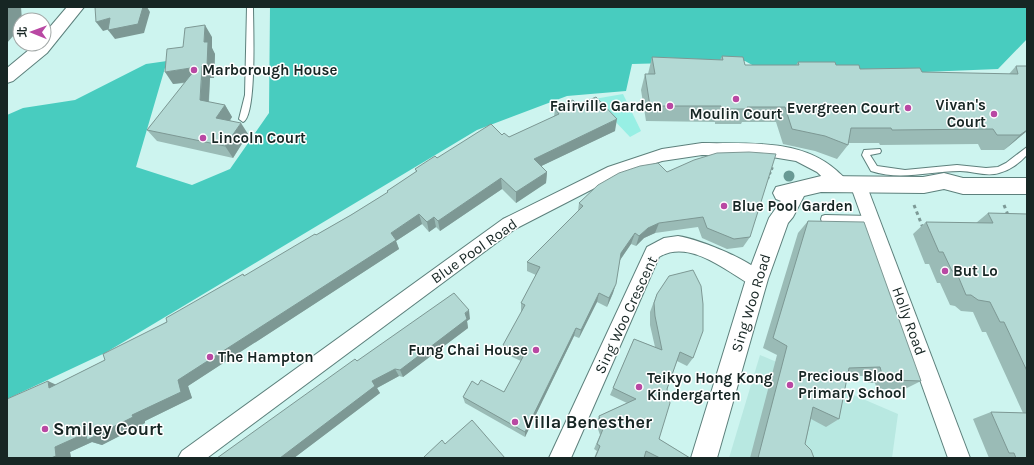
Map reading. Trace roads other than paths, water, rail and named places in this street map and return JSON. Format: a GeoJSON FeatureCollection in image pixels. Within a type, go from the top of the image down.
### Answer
{"type":"FeatureCollection","features":[{"type":"Feature","properties":{"kind":"street"},"geometry":{"type":"LineString","coordinates":[[7,77],[41,49],[75,8]]}},
{"type":"Feature","properties":{"kind":"street","name":"Blue Pool Road"},"geometry":{"type":"LineString","coordinates":[[189,458],[509,224],[614,171],[668,154],[702,149],[766,150],[799,156],[849,183]]}},
{"type":"Feature","properties":{"kind":"street"},"geometry":{"type":"LineString","coordinates":[[849,183],[924,185],[935,192],[957,192],[962,186],[1027,186]]}},
{"type":"Feature","properties":{"kind":"street","name":"Sing Woo Road"},"geometry":{"type":"LineString","coordinates":[[704,458],[757,279],[779,218],[786,211],[796,192],[820,184],[849,183]]}},
{"type":"Feature","properties":{"kind":"street","name":"Holly Road"},"geometry":{"type":"LineString","coordinates":[[849,183],[872,220],[959,458]]}},
{"type":"Feature","properties":{"kind":"street","name":"Sing Woo Crescent"},"geometry":{"type":"LineString","coordinates":[[560,458],[653,252],[665,245],[680,243],[701,248],[757,279]]}},
{"type":"Feature","properties":{"kind":"lane"},"geometry":{"type":"LineString","coordinates":[[243,119],[249,95],[250,7]]}},
{"type":"Feature","properties":{"kind":"lane"},"geometry":{"type":"LineString","coordinates":[[877,151],[867,152],[866,155],[874,169],[881,172],[925,173],[958,168],[998,187],[1004,169],[1027,150]]}},
{"type":"Feature","properties":{"kind":"lane"},"geometry":{"type":"LineString","coordinates":[[825,219],[872,220]]}},
{"type":"Feature","properties":{"kind":"place","name":"Marborough House"},"geometry":{"type":"Point","coordinates":[194,70]}},
{"type":"Feature","properties":{"kind":"place","name":"Moulin Court"},"geometry":{"type":"Point","coordinates":[736,99]}},
{"type":"Feature","properties":{"kind":"place","name":"Fairville Garden"},"geometry":{"type":"Point","coordinates":[670,106]}},
{"type":"Feature","properties":{"kind":"place","name":"Evergreen Court"},"geometry":{"type":"Point","coordinates":[908,108]}},
{"type":"Feature","properties":{"kind":"place","name":"Vivan's Court"},"geometry":{"type":"Point","coordinates":[994,114]}},
{"type":"Feature","properties":{"kind":"place","name":"Lincoln Court"},"geometry":{"type":"Point","coordinates":[203,138]}},
{"type":"Feature","properties":{"kind":"place","name":"Blue Pool Garden"},"geometry":{"type":"Point","coordinates":[724,206]}},
{"type":"Feature","properties":{"kind":"place","name":"But Lo"},"geometry":{"type":"Point","coordinates":[945,271]}},
{"type":"Feature","properties":{"kind":"place","name":"Fung Chai House"},"geometry":{"type":"Point","coordinates":[536,350]}},
{"type":"Feature","properties":{"kind":"place","name":"The Hampton"},"geometry":{"type":"Point","coordinates":[210,357]}},
{"type":"Feature","properties":{"kind":"place","name":"Precious Blood Primary School"},"geometry":{"type":"Point","coordinates":[790,385]}},
{"type":"Feature","properties":{"kind":"place","name":"Teikyo Hong Kong Kindergarten"},"geometry":{"type":"Point","coordinates":[639,387]}},
{"type":"Feature","properties":{"kind":"place","name":"Villa Benesther"},"geometry":{"type":"Point","coordinates":[515,422]}},
{"type":"Feature","properties":{"kind":"place","name":"Smiley Court"},"geometry":{"type":"Point","coordinates":[45,429]}}]}
